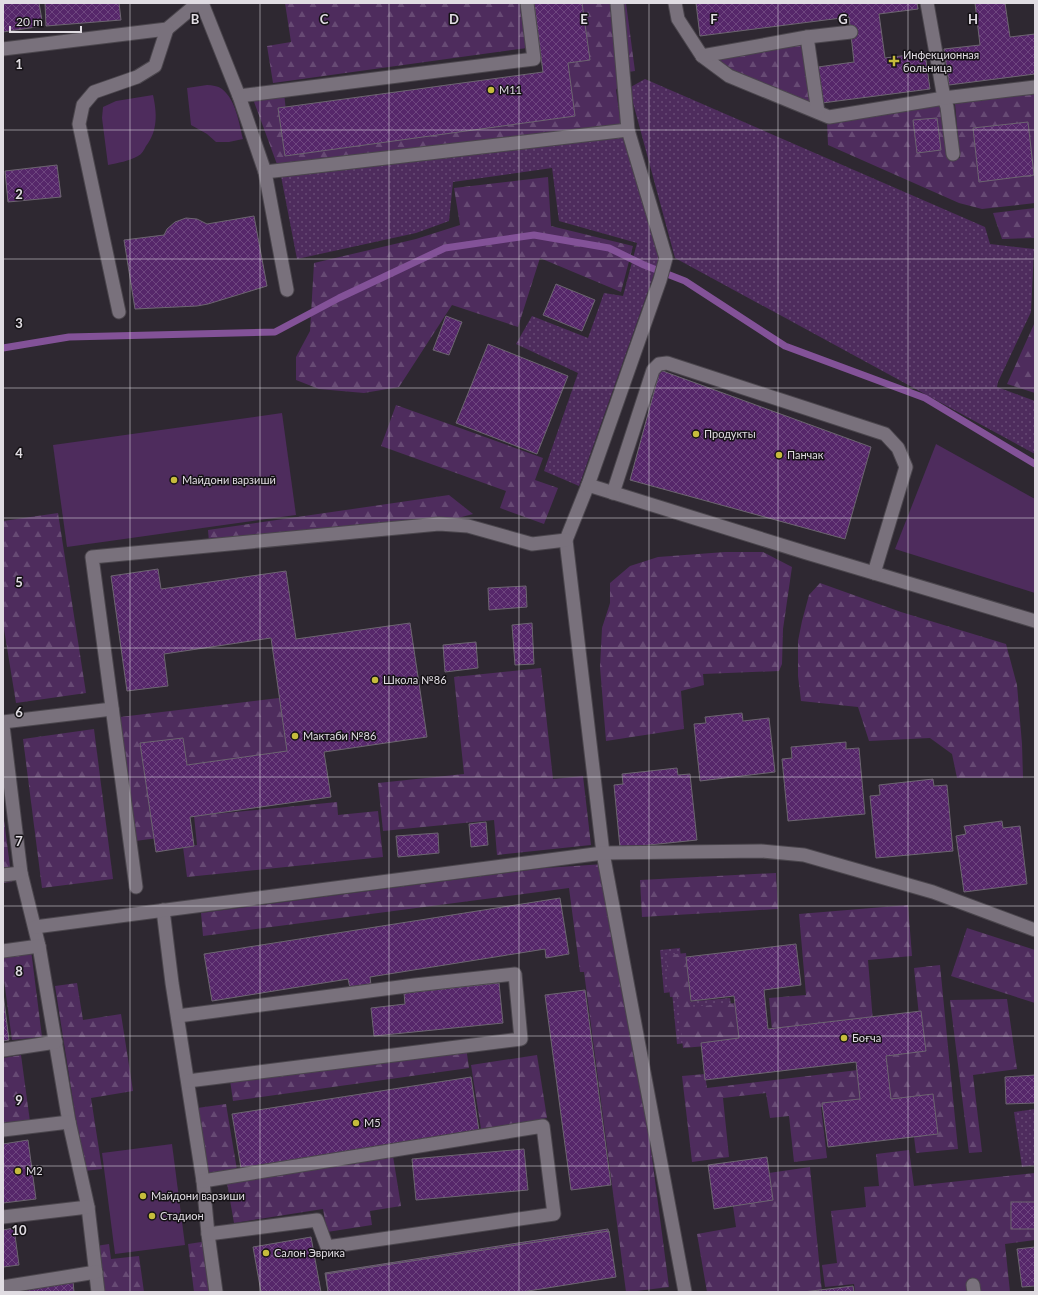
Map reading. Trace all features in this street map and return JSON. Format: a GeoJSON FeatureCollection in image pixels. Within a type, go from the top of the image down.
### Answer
{"type":"FeatureCollection","features":[{"type":"Feature","properties":{"kind":"lane"},"geometry":{"type":"LineString","coordinates":[[118,312],[79,124],[83,105],[94,92],[137,77],[155,66],[167,29],[198,3]]}},
{"type":"Feature","properties":{"kind":"lane"},"geometry":{"type":"LineString","coordinates":[[202,3],[239,96],[265,172],[287,290]]}},
{"type":"Feature","properties":{"kind":"lane"},"geometry":{"type":"LineString","coordinates":[[239,96],[534,59],[526,3]]}},
{"type":"Feature","properties":{"kind":"lane"},"geometry":{"type":"LineString","coordinates":[[617,3],[628,130],[666,258],[660,280],[588,485],[566,540],[602,853],[685,1292]]}},
{"type":"Feature","properties":{"kind":"lane"},"geometry":{"type":"LineString","coordinates":[[675,3],[678,19],[702,56],[729,76],[829,117],[944,98],[1035,87]]}},
{"type":"Feature","properties":{"kind":"lane"},"geometry":{"type":"LineString","coordinates":[[927,3],[944,98],[947,107],[953,154]]}},
{"type":"Feature","properties":{"kind":"lane"},"geometry":{"type":"LineString","coordinates":[[3,49],[167,29]]}},
{"type":"Feature","properties":{"kind":"lane"},"geometry":{"type":"LineString","coordinates":[[702,56],[807,37],[851,32]]}},
{"type":"Feature","properties":{"kind":"lane"},"geometry":{"type":"LineString","coordinates":[[807,37],[818,112]]}},
{"type":"Feature","properties":{"kind":"lane"},"geometry":{"type":"LineString","coordinates":[[265,172],[628,130]]}},
{"type":"Feature","properties":{"kind":"lane"},"geometry":{"type":"LineString","coordinates":[[613,492],[653,370],[659,364],[667,363],[885,434],[898,448],[906,467],[874,573]]}},
{"type":"Feature","properties":{"kind":"lane"},"geometry":{"type":"LineString","coordinates":[[588,485],[1035,621]]}},
{"type":"Feature","properties":{"kind":"lane"},"geometry":{"type":"LineString","coordinates":[[136,887],[92,557],[439,524],[468,526],[532,544],[566,540]]}},
{"type":"Feature","properties":{"kind":"lane"},"geometry":{"type":"LineString","coordinates":[[3,722],[112,709]]}},
{"type":"Feature","properties":{"kind":"lane"},"geometry":{"type":"LineString","coordinates":[[3,726],[6,773],[21,873],[39,946],[69,1122],[88,1207],[98,1292]]}},
{"type":"Feature","properties":{"kind":"lane"},"geometry":{"type":"LineString","coordinates":[[35,927],[602,853],[760,851],[804,855],[933,892],[1035,930]]}},
{"type":"Feature","properties":{"kind":"lane"},"geometry":{"type":"LineString","coordinates":[[3,875],[21,873]]}},
{"type":"Feature","properties":{"kind":"lane"},"geometry":{"type":"LineString","coordinates":[[163,910],[203,1181],[216,1292]]}},
{"type":"Feature","properties":{"kind":"lane"},"geometry":{"type":"LineString","coordinates":[[3,951],[39,946]]}},
{"type":"Feature","properties":{"kind":"lane"},"geometry":{"type":"LineString","coordinates":[[178,1016],[415,985],[515,974],[520,1039],[188,1081]]}},
{"type":"Feature","properties":{"kind":"lane"},"geometry":{"type":"LineString","coordinates":[[3,1050],[56,1042]]}},
{"type":"Feature","properties":{"kind":"lane"},"geometry":{"type":"LineString","coordinates":[[3,1130],[69,1122]]}},
{"type":"Feature","properties":{"kind":"lane"},"geometry":{"type":"LineString","coordinates":[[203,1181],[543,1126],[554,1214],[327,1247],[317,1220],[208,1234]]}},
{"type":"Feature","properties":{"kind":"lane"},"geometry":{"type":"LineString","coordinates":[[3,1217],[88,1207]]}},
{"type":"Feature","properties":{"kind":"lane"},"geometry":{"type":"LineString","coordinates":[[3,1287],[96,1272]]}},
{"type":"Feature","properties":{"kind":"green space"},"geometry":{"type":"Polygon","coordinates":[[[285,3],[521,3],[527,48],[273,83],[267,46],[291,42],[285,3]]]}},
{"type":"Feature","properties":{"kind":"green space"},"geometry":{"type":"Polygon","coordinates":[[[541,3],[626,3],[635,71],[627,72],[616,90],[621,125],[278,167],[253,99],[284,93],[288,129],[543,90],[541,3]]]}},
{"type":"Feature","properties":{"kind":"green space"},"geometry":{"type":"Polygon","coordinates":[[[805,43],[814,108],[742,75],[713,59],[805,43]]]}},
{"type":"Feature","properties":{"kind":"green space"},"geometry":{"type":"Polygon","coordinates":[[[645,79],[985,227],[990,244],[1034,249],[1031,312],[997,387],[1035,401],[1035,454],[675,258],[629,88],[645,79]]]}},
{"type":"Feature","properties":{"kind":"green space"},"geometry":{"type":"Polygon","coordinates":[[[207,85],[220,88],[231,99],[243,139],[229,142],[216,142],[207,134],[191,125],[187,88],[207,85]]]}},
{"type":"Feature","properties":{"kind":"green space"},"geometry":{"type":"Polygon","coordinates":[[[1035,92],[1035,203],[982,209],[959,203],[828,145],[827,121],[942,105],[948,158],[960,158],[955,104],[1035,92]]]}},
{"type":"Feature","properties":{"kind":"green space"},"geometry":{"type":"Polygon","coordinates":[[[153,95],[156,122],[153,134],[144,150],[142,153],[131,159],[108,165],[102,118],[103,107],[116,101],[153,95]]]}},
{"type":"Feature","properties":{"kind":"green space"},"geometry":{"type":"Polygon","coordinates":[[[627,135],[659,260],[579,486],[544,471],[578,373],[516,344],[532,316],[588,338],[604,293],[623,296],[637,243],[559,221],[552,168],[453,182],[449,221],[416,233],[297,259],[281,176],[627,135]]]}},
{"type":"Feature","properties":{"kind":"green space"},"geometry":{"type":"Polygon","coordinates":[[[548,177],[551,226],[633,246],[621,292],[540,258],[518,327],[452,305],[399,387],[364,393],[319,389],[296,380],[296,357],[310,331],[314,263],[416,239],[460,225],[454,188],[548,177]]]}},
{"type":"Feature","properties":{"kind":"green space"},"geometry":{"type":"Polygon","coordinates":[[[1035,208],[1035,238],[1002,239],[993,213],[1035,208]]]}},
{"type":"Feature","properties":{"kind":"green space"},"geometry":{"type":"Polygon","coordinates":[[[1035,322],[1035,393],[1007,384],[1035,322]]]}},
{"type":"Feature","properties":{"kind":"green space"},"geometry":{"type":"Polygon","coordinates":[[[396,405],[543,458],[535,480],[558,488],[544,524],[500,508],[506,491],[381,446],[396,405]]]}},
{"type":"Feature","properties":{"kind":"green space","name":"Майдони варзишӣ"},"geometry":{"type":"Polygon","coordinates":[[[282,413],[296,515],[67,547],[53,445],[282,413]]]}},
{"type":"Feature","properties":{"kind":"green space"},"geometry":{"type":"Polygon","coordinates":[[[936,444],[1035,499],[1035,593],[895,549],[936,444]]]}},
{"type":"Feature","properties":{"kind":"green space"},"geometry":{"type":"Polygon","coordinates":[[[449,495],[473,514],[458,518],[209,542],[208,530],[449,495]]]}},
{"type":"Feature","properties":{"kind":"green space"},"geometry":{"type":"Polygon","coordinates":[[[58,513],[86,693],[16,703],[3,623],[3,521],[58,513]]]}},
{"type":"Feature","properties":{"kind":"green space"},"geometry":{"type":"Polygon","coordinates":[[[725,552],[763,552],[792,567],[783,629],[782,664],[779,671],[703,674],[704,685],[681,691],[684,729],[606,741],[600,667],[602,628],[610,603],[610,583],[630,566],[658,557],[725,552]]]}},
{"type":"Feature","properties":{"kind":"green space"},"geometry":{"type":"Polygon","coordinates":[[[820,583],[901,612],[1006,644],[1017,685],[1023,778],[957,778],[952,754],[930,738],[869,741],[858,707],[801,701],[798,676],[798,641],[809,595],[820,583]]]}},
{"type":"Feature","properties":{"kind":"green space"},"geometry":{"type":"Polygon","coordinates":[[[541,668],[553,779],[583,776],[591,845],[497,855],[494,820],[383,831],[378,783],[464,774],[454,677],[541,668]]]}},
{"type":"Feature","properties":{"kind":"green space"},"geometry":{"type":"Polygon","coordinates":[[[295,696],[303,759],[158,777],[166,837],[135,841],[120,717],[295,696]]]}},
{"type":"Feature","properties":{"kind":"green space"},"geometry":{"type":"Polygon","coordinates":[[[94,729],[113,879],[42,888],[23,739],[94,729]]]}},
{"type":"Feature","properties":{"kind":"green space"},"geometry":{"type":"Polygon","coordinates":[[[337,802],[338,815],[378,811],[383,857],[187,877],[183,847],[197,845],[194,816],[337,802]]]}},
{"type":"Feature","properties":{"kind":"green space"},"geometry":{"type":"Polygon","coordinates":[[[3,812],[12,882],[3,883],[3,812]]]}},
{"type":"Feature","properties":{"kind":"green space"},"geometry":{"type":"Polygon","coordinates":[[[604,864],[634,1020],[669,1287],[629,1292],[626,1292],[584,972],[580,972],[569,888],[203,936],[201,913],[545,868],[604,864]]]}},
{"type":"Feature","properties":{"kind":"green space"},"geometry":{"type":"Polygon","coordinates":[[[776,873],[778,909],[642,917],[640,880],[776,873]]]}},
{"type":"Feature","properties":{"kind":"green space"},"geometry":{"type":"Polygon","coordinates":[[[908,905],[912,956],[868,960],[873,1022],[772,1030],[769,998],[806,995],[799,914],[908,905]]]}},
{"type":"Feature","properties":{"kind":"green space"},"geometry":{"type":"Polygon","coordinates":[[[967,928],[1035,950],[1035,1003],[951,976],[967,928]]]}},
{"type":"Feature","properties":{"kind":"green space"},"geometry":{"type":"Polygon","coordinates":[[[680,948],[685,1002],[730,998],[735,1038],[677,1044],[672,992],[664,993],[660,950],[680,948]]]}},
{"type":"Feature","properties":{"kind":"green space"},"geometry":{"type":"Polygon","coordinates":[[[31,950],[42,1037],[12,1040],[3,980],[3,954],[31,950]]]}},
{"type":"Feature","properties":{"kind":"green space"},"geometry":{"type":"Polygon","coordinates":[[[686,953],[691,1007],[736,1003],[741,1043],[683,1048],[678,997],[670,997],[666,955],[686,953]]]}},
{"type":"Feature","properties":{"kind":"green space"},"geometry":{"type":"Polygon","coordinates":[[[940,965],[958,1149],[916,1153],[913,1129],[885,1131],[877,1049],[922,1044],[914,968],[940,965]]]}},
{"type":"Feature","properties":{"kind":"green space"},"geometry":{"type":"Polygon","coordinates":[[[77,983],[83,1020],[121,1014],[133,1091],[91,1098],[102,1169],[84,1171],[55,986],[77,983]]]}},
{"type":"Feature","properties":{"kind":"green space"},"geometry":{"type":"Polygon","coordinates":[[[1007,999],[1017,1069],[973,1075],[982,1152],[969,1153],[950,1000],[1007,999]]]}},
{"type":"Feature","properties":{"kind":"green space"},"geometry":{"type":"Polygon","coordinates":[[[466,1047],[469,1068],[233,1101],[230,1080],[466,1047]]]}},
{"type":"Feature","properties":{"kind":"green space"},"geometry":{"type":"Polygon","coordinates":[[[21,1055],[31,1129],[3,1133],[3,1058],[21,1055]]]}},
{"type":"Feature","properties":{"kind":"green space"},"geometry":{"type":"Polygon","coordinates":[[[537,1055],[547,1118],[481,1129],[471,1065],[537,1055]]]}},
{"type":"Feature","properties":{"kind":"green space"},"geometry":{"type":"Polygon","coordinates":[[[858,1070],[862,1103],[821,1107],[827,1158],[794,1162],[789,1116],[770,1118],[766,1093],[723,1098],[729,1157],[692,1162],[682,1076],[705,1074],[707,1088],[858,1070]]]}},
{"type":"Feature","properties":{"kind":"green space"},"geometry":{"type":"Polygon","coordinates":[[[226,1104],[237,1170],[207,1175],[197,1108],[226,1104]]]}},
{"type":"Feature","properties":{"kind":"green space"},"geometry":{"type":"Polygon","coordinates":[[[1035,1109],[1035,1165],[1022,1167],[1014,1112],[1035,1109]]]}},
{"type":"Feature","properties":{"kind":"green space","name":"Майдони варзиши"},"geometry":{"type":"Polygon","coordinates":[[[172,1144],[185,1245],[115,1254],[102,1153],[172,1144]]]}},
{"type":"Feature","properties":{"kind":"green space"},"geometry":{"type":"Polygon","coordinates":[[[909,1150],[914,1186],[1035,1173],[1035,1240],[1005,1244],[1010,1292],[855,1292],[854,1284],[825,1287],[822,1265],[837,1263],[831,1211],[866,1207],[864,1187],[879,1186],[876,1154],[909,1150]]]}},
{"type":"Feature","properties":{"kind":"green space"},"geometry":{"type":"Polygon","coordinates":[[[393,1156],[401,1206],[370,1211],[372,1225],[327,1232],[323,1209],[234,1223],[227,1183],[393,1156]]]}},
{"type":"Feature","properties":{"kind":"green space"},"geometry":{"type":"Polygon","coordinates":[[[810,1167],[822,1292],[707,1292],[697,1234],[736,1227],[729,1179],[810,1167]]]}},
{"type":"Feature","properties":{"kind":"green space"},"geometry":{"type":"Polygon","coordinates":[[[208,1241],[215,1292],[194,1292],[188,1244],[208,1241]]]}},
{"type":"Feature","properties":{"kind":"green space"},"geometry":{"type":"Polygon","coordinates":[[[109,1244],[111,1259],[139,1256],[144,1292],[102,1292],[96,1246],[109,1244]]]}},
{"type":"Feature","properties":{"kind":"building"},"geometry":{"type":"Polygon","coordinates":[[[3,3],[39,3],[43,26],[3,32],[3,3]]]}},
{"type":"Feature","properties":{"kind":"building"},"geometry":{"type":"Polygon","coordinates":[[[45,3],[119,3],[121,20],[46,26],[45,3]]]}},
{"type":"Feature","properties":{"kind":"building","name":"M11"},"geometry":{"type":"Polygon","coordinates":[[[534,3],[582,3],[590,60],[568,63],[575,116],[285,156],[278,108],[543,72],[534,3]]]}},
{"type":"Feature","properties":{"kind":"building"},"geometry":{"type":"Polygon","coordinates":[[[696,3],[917,3],[918,9],[879,14],[885,58],[925,53],[930,89],[822,103],[818,67],[854,62],[849,17],[700,36],[696,3]]]}},
{"type":"Feature","properties":{"kind":"building"},"geometry":{"type":"Polygon","coordinates":[[[975,3],[1005,3],[1010,37],[1035,34],[1035,74],[949,85],[944,49],[980,45],[975,3]]]}},
{"type":"Feature","properties":{"kind":"building"},"geometry":{"type":"Polygon","coordinates":[[[937,118],[941,150],[917,153],[913,120],[937,118]]]}},
{"type":"Feature","properties":{"kind":"building"},"geometry":{"type":"Polygon","coordinates":[[[1028,122],[1034,175],[979,182],[973,128],[1028,122]]]}},
{"type":"Feature","properties":{"kind":"building"},"geometry":{"type":"Polygon","coordinates":[[[57,165],[61,197],[8,202],[5,171],[57,165]]]}},
{"type":"Feature","properties":{"kind":"building"},"geometry":{"type":"Polygon","coordinates":[[[254,216],[267,286],[197,306],[135,309],[124,240],[164,235],[167,229],[175,222],[186,218],[197,219],[207,224],[254,216]]]}},
{"type":"Feature","properties":{"kind":"building"},"geometry":{"type":"Polygon","coordinates":[[[556,284],[595,300],[582,331],[543,315],[556,284]]]}},
{"type":"Feature","properties":{"kind":"building"},"geometry":{"type":"Polygon","coordinates":[[[446,316],[462,322],[449,355],[433,350],[446,316]]]}},
{"type":"Feature","properties":{"kind":"building"},"geometry":{"type":"Polygon","coordinates":[[[488,344],[568,376],[537,454],[456,423],[488,344]]]}},
{"type":"Feature","properties":{"kind":"building"},"geometry":{"type":"Polygon","coordinates":[[[660,370],[871,447],[845,539],[630,480],[660,370]]]}},
{"type":"Feature","properties":{"kind":"building"},"geometry":{"type":"Polygon","coordinates":[[[158,569],[161,589],[286,571],[296,639],[410,623],[427,737],[324,752],[331,797],[190,817],[194,846],[156,852],[140,743],[183,738],[187,765],[287,751],[271,638],[164,654],[168,686],[127,691],[111,576],[158,569]]]}},
{"type":"Feature","properties":{"kind":"building"},"geometry":{"type":"Polygon","coordinates":[[[526,586],[527,607],[489,610],[488,588],[526,586]]]}},
{"type":"Feature","properties":{"kind":"building"},"geometry":{"type":"Polygon","coordinates":[[[532,623],[534,664],[515,665],[512,625],[532,623]]]}},
{"type":"Feature","properties":{"kind":"building"},"geometry":{"type":"Polygon","coordinates":[[[476,642],[478,668],[445,672],[443,645],[476,642]]]}},
{"type":"Feature","properties":{"kind":"building"},"geometry":{"type":"Polygon","coordinates":[[[742,713],[743,721],[769,718],[775,772],[700,781],[694,724],[706,723],[705,717],[742,713]]]}},
{"type":"Feature","properties":{"kind":"building"},"geometry":{"type":"Polygon","coordinates":[[[846,742],[846,749],[859,748],[865,814],[788,821],[782,759],[792,758],[791,747],[846,742]]]}},
{"type":"Feature","properties":{"kind":"building"},"geometry":{"type":"Polygon","coordinates":[[[677,768],[678,775],[690,774],[697,840],[620,848],[614,785],[623,784],[622,774],[677,768]]]}},
{"type":"Feature","properties":{"kind":"building"},"geometry":{"type":"Polygon","coordinates":[[[933,779],[934,786],[947,785],[953,851],[876,858],[870,796],[880,795],[879,785],[933,779]]]}},
{"type":"Feature","properties":{"kind":"building"},"geometry":{"type":"Polygon","coordinates":[[[1002,821],[1003,828],[1020,826],[1027,884],[964,892],[956,836],[966,834],[964,826],[1002,821]]]}},
{"type":"Feature","properties":{"kind":"building"},"geometry":{"type":"Polygon","coordinates":[[[486,822],[488,845],[471,847],[469,824],[486,822]]]}},
{"type":"Feature","properties":{"kind":"building"},"geometry":{"type":"Polygon","coordinates":[[[438,833],[439,853],[398,857],[396,836],[438,833]]]}},
{"type":"Feature","properties":{"kind":"building"},"geometry":{"type":"Polygon","coordinates":[[[560,898],[569,954],[546,958],[545,949],[370,977],[371,985],[350,988],[348,979],[212,1001],[204,954],[560,898]]]}},
{"type":"Feature","properties":{"kind":"building"},"geometry":{"type":"Polygon","coordinates":[[[796,944],[801,985],[764,990],[768,1029],[921,1011],[926,1051],[886,1056],[891,1099],[933,1094],[938,1134],[828,1147],[822,1103],[860,1099],[856,1062],[705,1080],[701,1043],[739,1038],[734,996],[691,1001],[686,957],[796,944]]]}},
{"type":"Feature","properties":{"kind":"building"},"geometry":{"type":"Polygon","coordinates":[[[499,983],[503,1023],[374,1036],[371,1008],[405,1004],[404,993],[499,983]]]}},
{"type":"Feature","properties":{"kind":"building"},"geometry":{"type":"Polygon","coordinates":[[[585,990],[611,1185],[571,1190],[545,995],[585,990]]]}},
{"type":"Feature","properties":{"kind":"building"},"geometry":{"type":"Polygon","coordinates":[[[3,993],[9,1040],[3,1041],[3,993]]]}},
{"type":"Feature","properties":{"kind":"building"},"geometry":{"type":"Polygon","coordinates":[[[1035,1075],[1035,1103],[1006,1104],[1005,1077],[1035,1075]]]}},
{"type":"Feature","properties":{"kind":"building","name":"М5"},"geometry":{"type":"Polygon","coordinates":[[[471,1077],[479,1131],[241,1168],[232,1114],[471,1077]]]}},
{"type":"Feature","properties":{"kind":"building","name":"М2"},"geometry":{"type":"Polygon","coordinates":[[[28,1140],[36,1199],[3,1203],[3,1144],[28,1140]]]}},
{"type":"Feature","properties":{"kind":"building"},"geometry":{"type":"Polygon","coordinates":[[[524,1149],[528,1190],[416,1200],[412,1159],[524,1149]]]}},
{"type":"Feature","properties":{"kind":"building"},"geometry":{"type":"Polygon","coordinates":[[[767,1157],[773,1200],[714,1209],[708,1165],[767,1157]]]}},
{"type":"Feature","properties":{"kind":"building"},"geometry":{"type":"Polygon","coordinates":[[[1011,1202],[1035,1202],[1035,1229],[1011,1229],[1011,1202]]]}},
{"type":"Feature","properties":{"kind":"building"},"geometry":{"type":"Polygon","coordinates":[[[14,1228],[19,1265],[3,1267],[3,1230],[14,1228]]]}},
{"type":"Feature","properties":{"kind":"building"},"geometry":{"type":"Polygon","coordinates":[[[608,1229],[615,1276],[511,1292],[328,1292],[325,1273],[608,1229]]]}},
{"type":"Feature","properties":{"kind":"building"},"geometry":{"type":"Polygon","coordinates":[[[609,1231],[616,1277],[522,1292],[328,1292],[326,1274],[609,1231]]]}},
{"type":"Feature","properties":{"kind":"building"},"geometry":{"type":"Polygon","coordinates":[[[311,1237],[321,1292],[261,1292],[253,1247],[311,1237]]]}},
{"type":"Feature","properties":{"kind":"building"},"geometry":{"type":"Polygon","coordinates":[[[1035,1247],[1035,1286],[1022,1287],[1017,1249],[1035,1247]]]}},
{"type":"Feature","properties":{"kind":"building"},"geometry":{"type":"Polygon","coordinates":[[[73,1281],[74,1292],[7,1292],[73,1281]]]}},
{"type":"Feature","properties":{"kind":"building"},"geometry":{"type":"Polygon","coordinates":[[[853,1286],[854,1292],[803,1292],[853,1286]]]}},
{"type":"Feature","properties":{"kind":"waterway"},"geometry":{"type":"LineString","coordinates":[[3,348],[69,337],[275,332],[339,298],[445,248],[534,235],[609,248],[644,265],[685,281],[785,346],[925,398],[1035,464]]}},
{"type":"Feature","properties":{"kind":"place","name":"Инфекционная больница"},"geometry":{"type":"Point","coordinates":[894,61]}},
{"type":"Feature","properties":{"kind":"place","name":"M11"},"geometry":{"type":"Point","coordinates":[491,90]}},
{"type":"Feature","properties":{"kind":"place","name":"Продукты"},"geometry":{"type":"Point","coordinates":[696,434]}},
{"type":"Feature","properties":{"kind":"place","name":"Панчак"},"geometry":{"type":"Point","coordinates":[779,455]}},
{"type":"Feature","properties":{"kind":"place","name":"Майдони варзишӣ"},"geometry":{"type":"Point","coordinates":[174,480]}},
{"type":"Feature","properties":{"kind":"place","name":"Школа №86"},"geometry":{"type":"Point","coordinates":[375,680]}},
{"type":"Feature","properties":{"kind":"place","name":"Мактаби №86"},"geometry":{"type":"Point","coordinates":[295,736]}},
{"type":"Feature","properties":{"kind":"place","name":"Боғча"},"geometry":{"type":"Point","coordinates":[844,1038]}},
{"type":"Feature","properties":{"kind":"place","name":"М5"},"geometry":{"type":"Point","coordinates":[356,1123]}},
{"type":"Feature","properties":{"kind":"place","name":"М2"},"geometry":{"type":"Point","coordinates":[18,1171]}},
{"type":"Feature","properties":{"kind":"place","name":"Майдони варзиши"},"geometry":{"type":"Point","coordinates":[143,1196]}},
{"type":"Feature","properties":{"kind":"place","name":"Стадион"},"geometry":{"type":"Point","coordinates":[152,1216]}},
{"type":"Feature","properties":{"kind":"place","name":"Салон Эврика"},"geometry":{"type":"Point","coordinates":[266,1253]}}]}
